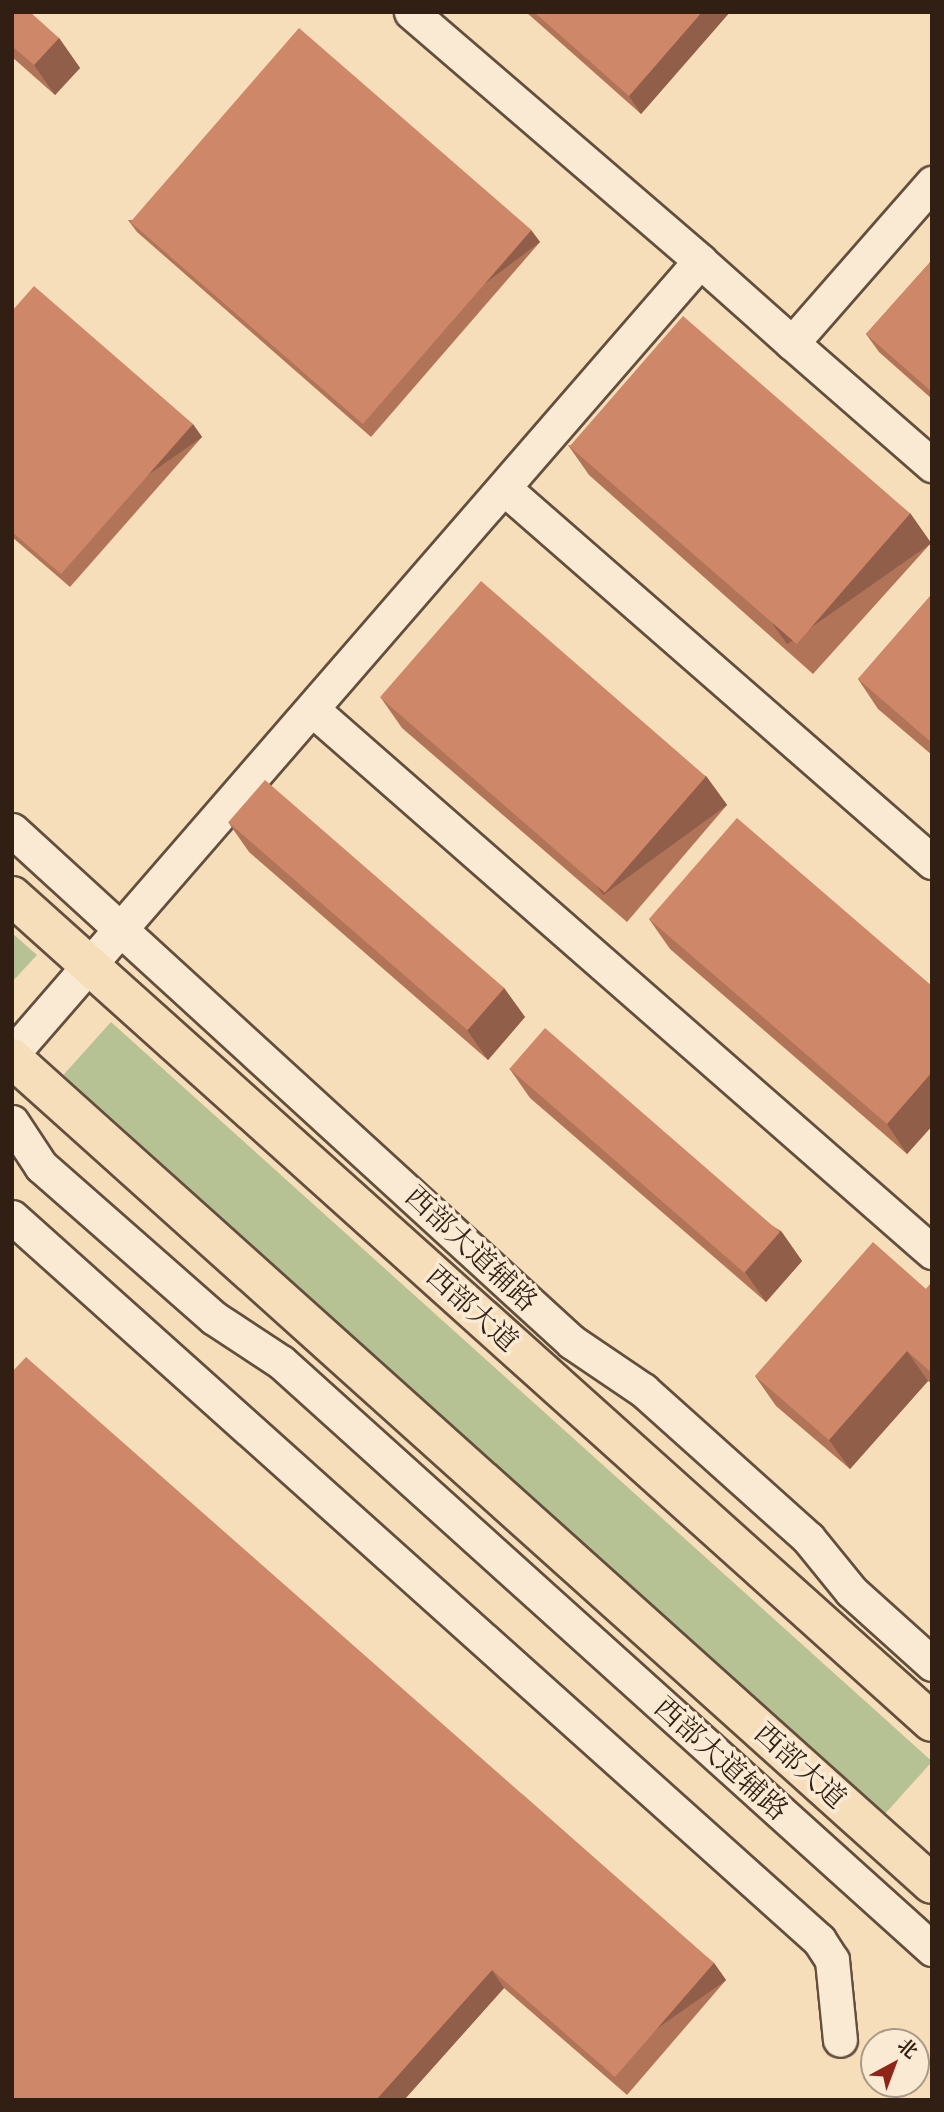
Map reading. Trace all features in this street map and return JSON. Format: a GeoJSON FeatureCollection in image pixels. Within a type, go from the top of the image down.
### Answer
{"type":"FeatureCollection","features":[{"type":"Feature","properties":{"kind":"main road","name":"西部大道"},"geometry":{"type":"LineString","coordinates":[[12,895],[932,1722]]}},
{"type":"Feature","properties":{"kind":"main road","name":"西部大道"},"geometry":{"type":"LineString","coordinates":[[12,1056],[932,1884]]}},
{"type":"Feature","properties":{"kind":"street"},"geometry":{"type":"LineString","coordinates":[[411,12],[932,465]]}},
{"type":"Feature","properties":{"kind":"street"},"geometry":{"type":"LineString","coordinates":[[792,343],[932,183]]}},
{"type":"Feature","properties":{"kind":"street"},"geometry":{"type":"LineString","coordinates":[[12,1056],[120,927],[313,710],[699,261]]}},
{"type":"Feature","properties":{"kind":"street"},"geometry":{"type":"LineString","coordinates":[[505,489],[932,862]]}},
{"type":"Feature","properties":{"kind":"street"},"geometry":{"type":"LineString","coordinates":[[313,710],[932,1252]]}},
{"type":"Feature","properties":{"kind":"street","name":"西部大道辅路"},"geometry":{"type":"LineString","coordinates":[[12,830],[572,1342],[643,1390],[797,1529],[851,1591],[932,1664]]}},
{"type":"Feature","properties":{"kind":"street","name":"西部大道辅路"},"geometry":{"type":"LineString","coordinates":[[12,1122],[41,1166],[214,1318],[281,1362],[932,1949]]}},
{"type":"Feature","properties":{"kind":"street"},"geometry":{"type":"LineString","coordinates":[[12,1217],[819,1940],[832,1960],[840,2040]]}},
{"type":"Feature","properties":{"kind":"green space"},"geometry":{"type":"Polygon","coordinates":[[[12,933],[37,955],[12,982],[12,933]]]}},
{"type":"Feature","properties":{"kind":"green space"},"geometry":{"type":"Polygon","coordinates":[[[111,1022],[932,1761],[885,1814],[63,1075],[111,1022]]]}},
{"type":"Feature","properties":{"kind":"building"},"geometry":{"type":"Polygon","coordinates":[[[12,12],[30,12],[59,38],[34,65],[12,46],[12,12]]]}},
{"type":"Feature","properties":{"kind":"building"},"geometry":{"type":"Polygon","coordinates":[[[534,12],[702,12],[629,96],[534,12]]]}},
{"type":"Feature","properties":{"kind":"building"},"geometry":{"type":"Polygon","coordinates":[[[299,28],[531,230],[363,424],[130,222],[299,28]]]}},
{"type":"Feature","properties":{"kind":"building"},"geometry":{"type":"Polygon","coordinates":[[[932,260],[932,392],[866,334],[932,260]]]}},
{"type":"Feature","properties":{"kind":"building"},"geometry":{"type":"Polygon","coordinates":[[[34,286],[193,424],[61,574],[12,532],[12,311],[34,286]]]}},
{"type":"Feature","properties":{"kind":"building"},"geometry":{"type":"Polygon","coordinates":[[[683,316],[910,513],[797,644],[570,447],[683,316]]]}},
{"type":"Feature","properties":{"kind":"building"},"geometry":{"type":"Polygon","coordinates":[[[481,581],[706,777],[605,893],[380,697],[481,581]]]}},
{"type":"Feature","properties":{"kind":"building"},"geometry":{"type":"Polygon","coordinates":[[[932,594],[932,743],[858,679],[932,594]]]}},
{"type":"Feature","properties":{"kind":"building"},"geometry":{"type":"Polygon","coordinates":[[[265,780],[504,988],[468,1030],[228,822],[265,780]]]}},
{"type":"Feature","properties":{"kind":"building"},"geometry":{"type":"Polygon","coordinates":[[[737,818],[932,986],[932,1072],[887,1124],[649,919],[737,818]]]}},
{"type":"Feature","properties":{"kind":"building"},"geometry":{"type":"Polygon","coordinates":[[[545,1028],[780,1232],[744,1273],[510,1069],[545,1028]]]}},
{"type":"Feature","properties":{"kind":"building"},"geometry":{"type":"Polygon","coordinates":[[[873,1242],[926,1289],[932,1282],[932,1373],[907,1351],[829,1440],[755,1376],[873,1242]]]}},
{"type":"Feature","properties":{"kind":"building"},"geometry":{"type":"Polygon","coordinates":[[[26,1357],[714,1963],[615,2077],[492,1970],[376,2100],[12,2100],[12,1372],[26,1357]]]}}]}
